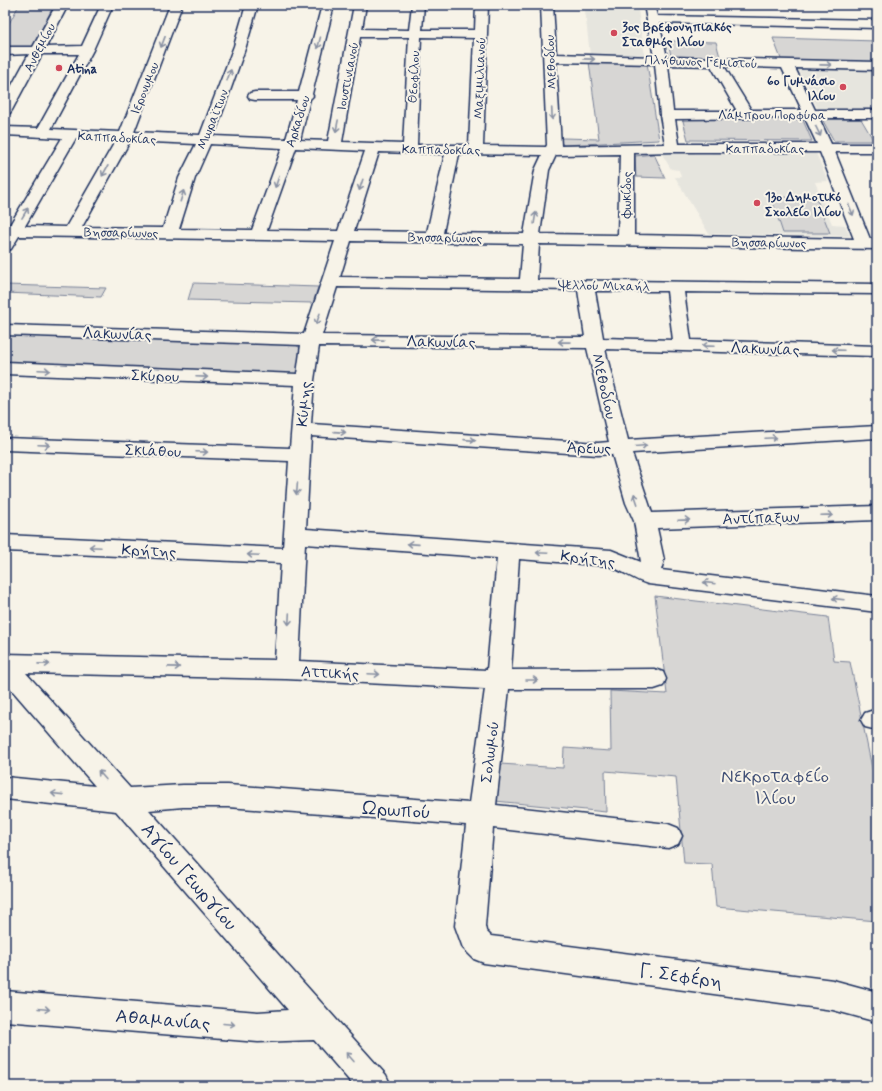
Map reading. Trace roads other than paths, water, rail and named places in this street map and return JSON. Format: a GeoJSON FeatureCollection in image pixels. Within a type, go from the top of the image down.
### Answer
{"type":"FeatureCollection","features":[{"type":"Feature","properties":{"kind":"street","name":"Ανθεμίου"},"geometry":{"type":"LineString","coordinates":[[5,110],[36,50],[62,5]]}},
{"type":"Feature","properties":{"kind":"street"},"geometry":{"type":"LineString","coordinates":[[42,133],[87,50],[107,5]]}},
{"type":"Feature","properties":{"kind":"street","name":"Ιερονυμου"},"geometry":{"type":"LineString","coordinates":[[71,232],[124,137],[176,5]]}},
{"type":"Feature","properties":{"kind":"street","name":"Μωραϊτων"},"geometry":{"type":"LineString","coordinates":[[170,233],[187,178],[204,141],[240,46],[252,5]]}},
{"type":"Feature","properties":{"kind":"street","name":"Αρκαδίου"},"geometry":{"type":"LineString","coordinates":[[258,234],[293,140],[306,96],[328,5]]}},
{"type":"Feature","properties":{"kind":"street","name":"Ιουστινιανού"},"geometry":{"type":"LineString","coordinates":[[334,146],[360,5]]}},
{"type":"Feature","properties":{"kind":"street","name":"Θεοφίλου"},"geometry":{"type":"LineString","coordinates":[[410,149],[415,34],[418,5]]}},
{"type":"Feature","properties":{"kind":"street","name":"Μαξιμιλιανού"},"geometry":{"type":"LineString","coordinates":[[476,150],[482,5]]}},
{"type":"Feature","properties":{"kind":"street","name":"Μεθοδίου"},"geometry":{"type":"LineString","coordinates":[[528,284],[531,239],[542,170],[554,144],[547,5]]}},
{"type":"Feature","properties":{"kind":"street"},"geometry":{"type":"LineString","coordinates":[[649,5],[661,60],[667,114],[673,148]]}},
{"type":"Feature","properties":{"kind":"street"},"geometry":{"type":"LineString","coordinates":[[652,19],[877,24]]}},
{"type":"Feature","properties":{"kind":"street"},"geometry":{"type":"LineString","coordinates":[[355,33],[481,34]]}},
{"type":"Feature","properties":{"kind":"street"},"geometry":{"type":"LineString","coordinates":[[5,51],[87,50]]}},
{"type":"Feature","properties":{"kind":"street","name":"Πλήθωνος Γεμιστού"},"geometry":{"type":"LineString","coordinates":[[550,58],[877,66]]}},
{"type":"Feature","properties":{"kind":"street"},"geometry":{"type":"LineString","coordinates":[[715,62],[746,114]]}},
{"type":"Feature","properties":{"kind":"street"},"geometry":{"type":"LineString","coordinates":[[787,64],[870,244]]}},
{"type":"Feature","properties":{"kind":"street"},"geometry":{"type":"LineString","coordinates":[[255,96],[306,96]]}},
{"type":"Feature","properties":{"kind":"street","name":"Λάμπρου Πορφύρα"},"geometry":{"type":"LineString","coordinates":[[667,114],[873,114]]}},
{"type":"Feature","properties":{"kind":"street"},"geometry":{"type":"LineString","coordinates":[[873,114],[877,128]]}},
{"type":"Feature","properties":{"kind":"street","name":"Καππαδοκίας"},"geometry":{"type":"LineString","coordinates":[[5,132],[290,145],[453,150],[551,151],[673,148],[877,148]]}},
{"type":"Feature","properties":{"kind":"street"},"geometry":{"type":"LineString","coordinates":[[5,246],[71,134]]}},
{"type":"Feature","properties":{"kind":"street","name":"Κύμης"},"geometry":{"type":"LineString","coordinates":[[286,670],[301,429],[305,380],[311,340],[373,148]]}},
{"type":"Feature","properties":{"kind":"street"},"geometry":{"type":"LineString","coordinates":[[434,237],[453,150]]}},
{"type":"Feature","properties":{"kind":"street","name":"Φωκίδος"},"geometry":{"type":"LineString","coordinates":[[626,240],[627,150]]}},
{"type":"Feature","properties":{"kind":"street","name":"Βησσαρίωνος"},"geometry":{"type":"LineString","coordinates":[[14,231],[870,244]]}},
{"type":"Feature","properties":{"kind":"street","name":"Ψελλού Μιχαήλ"},"geometry":{"type":"LineString","coordinates":[[330,282],[877,289]]}},
{"type":"Feature","properties":{"kind":"street","name":"Μεθοδίου"},"geometry":{"type":"LineString","coordinates":[[586,285],[595,343],[620,448],[637,502],[645,521],[653,560],[648,576]]}},
{"type":"Feature","properties":{"kind":"street"},"geometry":{"type":"LineString","coordinates":[[675,286],[683,345]]}},
{"type":"Feature","properties":{"kind":"street","name":"Λακωνίας"},"geometry":{"type":"LineString","coordinates":[[5,330],[311,340],[595,343],[877,351]]}},
{"type":"Feature","properties":{"kind":"street","name":"Σκύρου"},"geometry":{"type":"LineString","coordinates":[[5,368],[305,380]]}},
{"type":"Feature","properties":{"kind":"street","name":"Άρεως"},"geometry":{"type":"LineString","coordinates":[[301,429],[598,449],[877,432]]}},
{"type":"Feature","properties":{"kind":"street","name":"Σκιάθου"},"geometry":{"type":"LineString","coordinates":[[5,444],[300,455]]}},
{"type":"Feature","properties":{"kind":"street","name":"Αντίπαξων"},"geometry":{"type":"LineString","coordinates":[[645,521],[877,513]]}},
{"type":"Feature","properties":{"kind":"street","name":"Κρήτης"},"geometry":{"type":"LineString","coordinates":[[5,543],[293,546],[509,551],[611,558],[628,564],[648,576],[877,604]]}},
{"type":"Feature","properties":{"kind":"street","name":"Σολωμού"},"geometry":{"type":"LineString","coordinates":[[484,949],[473,938],[470,926],[481,815],[498,680],[509,551]]}},
{"type":"Feature","properties":{"kind":"street","name":"Αττικής"},"geometry":{"type":"LineString","coordinates":[[5,664],[286,670],[498,680],[654,679]]}},
{"type":"Feature","properties":{"kind":"street","name":"Αγίου Γεωργίου"},"geometry":{"type":"LineString","coordinates":[[5,664],[375,1086]]}},
{"type":"Feature","properties":{"kind":"street","name":"Ωρωπού"},"geometry":{"type":"LineString","coordinates":[[5,788],[124,800],[183,796],[228,796],[481,815],[668,836]]}},
{"type":"Feature","properties":{"kind":"street","name":"Γ. Σεφέρη"},"geometry":{"type":"LineString","coordinates":[[484,949],[833,995],[877,1007]]}},
{"type":"Feature","properties":{"kind":"street","name":"Αθαμανίας"},"geometry":{"type":"LineString","coordinates":[[5,1006],[258,1027],[321,1024]]}},
{"type":"Feature","properties":{"kind":"place","name":"3ος Βρεφονηπιακός Σταθμός Ιλίου"},"geometry":{"type":"Point","coordinates":[614,33]}},
{"type":"Feature","properties":{"kind":"place","name":"Atina"},"geometry":{"type":"Point","coordinates":[59,68]}},
{"type":"Feature","properties":{"kind":"place","name":"6ο Γυμνάσιο Ιλίου"},"geometry":{"type":"Point","coordinates":[843,87]}},
{"type":"Feature","properties":{"kind":"place","name":"13ο Δημοτικό Σχολείο Ιλίου"},"geometry":{"type":"Point","coordinates":[757,203]}},
{"type":"Feature","properties":{"kind":"park label","name":"Νεκροταφείο Ιλίου"},"geometry":{"type":"Point","coordinates":[775,786]}}]}
